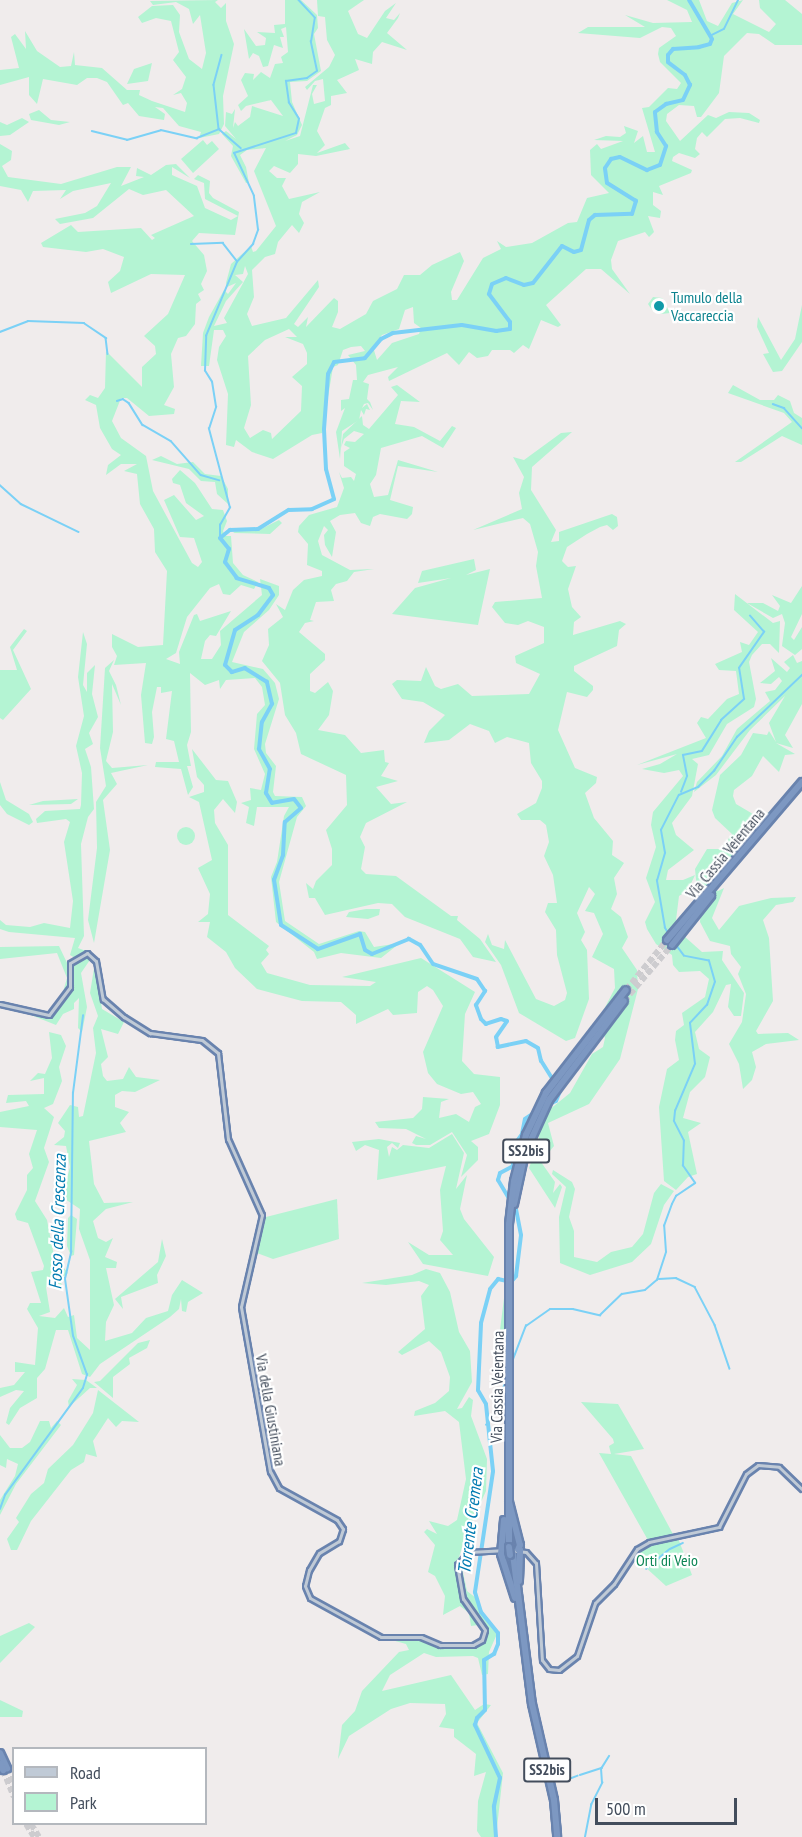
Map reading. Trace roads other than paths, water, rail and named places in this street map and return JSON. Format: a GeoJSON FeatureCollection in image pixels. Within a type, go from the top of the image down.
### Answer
{"type":"FeatureCollection","features":[{"type":"Feature","properties":{"kind":"highway","name":"Via Cassia Veientana"},"geometry":{"type":"LineString","coordinates":[[670,942],[802,784]]}},
{"type":"Feature","properties":{"kind":"highway","name":"Via Cassia Veientana"},"geometry":{"type":"LineString","coordinates":[[508,1502],[510,1212],[525,1139],[559,1073],[626,990]]}},
{"type":"Feature","properties":{"kind":"highway","name":"Via Cassia Veientana"},"geometry":{"type":"LineString","coordinates":[[510,1296],[514,1210],[525,1153],[558,1085],[624,1001]]}},
{"type":"Feature","properties":{"kind":"highway","name":"Via Cassia Veientana"},"geometry":{"type":"LineString","coordinates":[[509,1401],[508,1502],[518,1602],[530,1702],[554,1800],[556,1837]]}},
{"type":"Feature","properties":{"kind":"highway"},"geometry":{"type":"LineString","coordinates":[[508,1502],[514,1550],[521,1559],[518,1602]]}},
{"type":"Feature","properties":{"kind":"highway"},"geometry":{"type":"LineString","coordinates":[[492,1550],[514,1550]]}},
{"type":"Feature","properties":{"kind":"highway"},"geometry":{"type":"LineString","coordinates":[[0,1753],[3,1768]]}},
{"type":"Feature","properties":{"kind":"street","name":"Via della Giustiniana"},"geometry":{"type":"LineString","coordinates":[[0,1004],[42,1017],[50,1015],[70,986],[70,962],[76,956],[86,953],[94,957],[102,999],[130,1021],[150,1033],[202,1040],[219,1056],[228,1138],[263,1217],[241,1307],[270,1471],[279,1488],[337,1521],[343,1531],[339,1541],[319,1553],[312,1563],[305,1581],[309,1595],[379,1636],[421,1637],[440,1645],[472,1645],[482,1640],[485,1631],[463,1600],[456,1570],[461,1557],[475,1551],[492,1550]]}},
{"type":"Feature","properties":{"kind":"street"},"geometry":{"type":"LineString","coordinates":[[514,1550],[538,1572],[542,1660],[547,1668],[559,1670],[577,1656],[595,1603],[614,1584],[637,1549],[649,1542],[719,1527],[746,1474],[758,1465],[780,1467],[802,1489]]}},
{"type":"Feature","properties":{"kind":"waterway"},"geometry":{"type":"LineString","coordinates":[[220,538],[220,525],[230,508],[209,429],[216,407],[212,382],[205,371],[206,336],[237,262],[253,244],[258,230],[254,196],[234,153],[296,133],[299,119],[289,103],[286,81],[307,78],[317,71],[311,42],[315,18],[298,0]]}},
{"type":"Feature","properties":{"kind":"waterway","name":"Torrente Cremera"},"geometry":{"type":"LineString","coordinates":[[546,1106],[556,1101],[560,1091],[541,1061],[538,1048],[526,1041],[498,1047],[496,1037],[507,1021],[501,1019],[486,1024],[481,1019],[476,1005],[485,991],[477,979],[433,964],[420,945],[409,939],[372,954],[365,950],[360,934],[318,949],[281,925],[274,880],[283,855],[285,822],[301,808],[294,799],[272,803],[266,793],[270,769],[259,749],[262,722],[272,704],[267,682],[245,668],[232,672],[225,665],[235,630],[258,615],[273,595],[269,588],[237,578],[225,562],[229,549],[220,538],[230,530],[258,529],[289,510],[312,509],[334,499],[326,469],[324,429],[328,374],[334,362],[365,358],[381,339],[393,333],[462,325],[496,331],[510,329],[510,322],[489,294],[492,284],[506,278],[524,285],[533,283],[562,246],[574,252],[581,250],[589,220],[595,215],[632,214],[636,201],[607,183],[605,168],[611,159],[620,157],[647,170],[660,165],[666,146],[657,132],[655,112],[666,104],[683,100],[690,85],[685,75],[668,62],[668,55],[673,49],[710,44],[712,39],[689,0]]}},
{"type":"Feature","properties":{"kind":"waterway"},"geometry":{"type":"LineString","coordinates":[[712,35],[724,29],[738,0]]}},
{"type":"Feature","properties":{"kind":"waterway"},"geometry":{"type":"LineString","coordinates":[[222,55],[214,85],[219,129],[241,148]]}},
{"type":"Feature","properties":{"kind":"waterway"},"geometry":{"type":"LineString","coordinates":[[92,131],[127,140],[161,130],[197,138],[219,129]]}},
{"type":"Feature","properties":{"kind":"waterway"},"geometry":{"type":"LineString","coordinates":[[191,244],[223,243],[237,261]]}},
{"type":"Feature","properties":{"kind":"waterway"},"geometry":{"type":"LineString","coordinates":[[0,332],[28,321],[84,323],[106,338],[108,354]]}},
{"type":"Feature","properties":{"kind":"waterway"},"geometry":{"type":"LineString","coordinates":[[117,401],[123,399],[129,403],[143,425],[171,441],[201,475],[219,480]]}},
{"type":"Feature","properties":{"kind":"waterway"},"geometry":{"type":"LineString","coordinates":[[773,404],[784,408],[802,428]]}},
{"type":"Feature","properties":{"kind":"waterway"},"geometry":{"type":"LineString","coordinates":[[0,485],[21,504],[79,532]]}},
{"type":"Feature","properties":{"kind":"waterway"},"geometry":{"type":"LineString","coordinates":[[681,792],[687,776],[683,755],[702,751],[721,720],[744,699],[739,668],[764,632],[750,616]]}},
{"type":"Feature","properties":{"kind":"waterway"},"geometry":{"type":"LineString","coordinates":[[669,935],[665,928],[657,881],[665,853],[661,830],[679,795],[698,787],[714,771],[737,737],[802,675]]}},
{"type":"Feature","properties":{"kind":"waterway"},"geometry":{"type":"LineString","coordinates":[[512,1362],[526,1326],[550,1309],[573,1309],[600,1315],[622,1294],[645,1290],[657,1280],[666,1252],[664,1226],[672,1204],[676,1196],[695,1183],[683,1166],[684,1141],[674,1121],[675,1111],[695,1064],[690,1023],[707,1005],[715,982],[709,961],[684,956],[675,944]]}},
{"type":"Feature","properties":{"kind":"waterway","name":"Fosso della Crescenza"},"geometry":{"type":"LineString","coordinates":[[0,1509],[5,1495],[83,1388],[87,1375],[73,1336],[65,1279],[71,1252],[73,1093],[83,1016]]}},
{"type":"Feature","properties":{"kind":"waterway","name":"Torrente Cremera"},"geometry":{"type":"LineString","coordinates":[[496,1837],[494,1806],[500,1778],[475,1725],[477,1718],[485,1710],[484,1660],[494,1654],[498,1644],[498,1633],[481,1612],[475,1592],[493,1471],[486,1404],[478,1390],[481,1323],[490,1289],[498,1279],[511,1282],[516,1276],[521,1235],[516,1210],[498,1180],[500,1173],[513,1166],[512,1148],[522,1134],[525,1119],[537,1111]]}},
{"type":"Feature","properties":{"kind":"waterway"},"geometry":{"type":"LineString","coordinates":[[659,1279],[676,1278],[695,1287],[715,1325],[730,1369]]}},
{"type":"Feature","properties":{"kind":"waterway"},"geometry":{"type":"LineString","coordinates":[[486,1425],[494,1415],[506,1380]]}},
{"type":"Feature","properties":{"kind":"waterway"},"geometry":{"type":"LineString","coordinates":[[670,1549],[683,1543]]}},
{"type":"Feature","properties":{"kind":"waterway"},"geometry":{"type":"LineString","coordinates":[[646,1569],[669,1550]]}},
{"type":"Feature","properties":{"kind":"waterway"},"geometry":{"type":"LineString","coordinates":[[585,1837],[591,1805],[602,1783],[601,1769],[609,1756]]}},
{"type":"Feature","properties":{"kind":"waterway"},"geometry":{"type":"LineString","coordinates":[[580,1775],[602,1768]]}},
{"type":"Feature","properties":{"kind":"waterway"},"geometry":{"type":"LineString","coordinates":[[569,1779],[577,1776]]}},
{"type":"Feature","properties":{"kind":"tunnel"},"geometry":{"type":"LineString","coordinates":[[626,990],[667,940]]}},
{"type":"Feature","properties":{"kind":"tunnel"},"geometry":{"type":"LineString","coordinates":[[624,1001],[672,945]]}},
{"type":"Feature","properties":{"kind":"tunnel"},"geometry":{"type":"LineString","coordinates":[[7,1768],[12,1780]]}},
{"type":"Feature","properties":{"kind":"tunnel"},"geometry":{"type":"LineString","coordinates":[[3,1770],[12,1792]]}},
{"type":"Feature","properties":{"kind":"tunnel"},"geometry":{"type":"LineString","coordinates":[[27,1825],[34,1837]]}},
{"type":"Feature","properties":{"kind":"tunnel"},"geometry":{"type":"LineString","coordinates":[[32,1825],[39,1837]]}},
{"type":"Feature","properties":{"kind":"place","name":"Tumulo della Vaccareccia"},"geometry":{"type":"Point","coordinates":[659,306]}},
{"type":"Feature","properties":{"kind":"park label","name":"Orti di Veio"},"geometry":{"type":"Point","coordinates":[667,1560]}}]}
